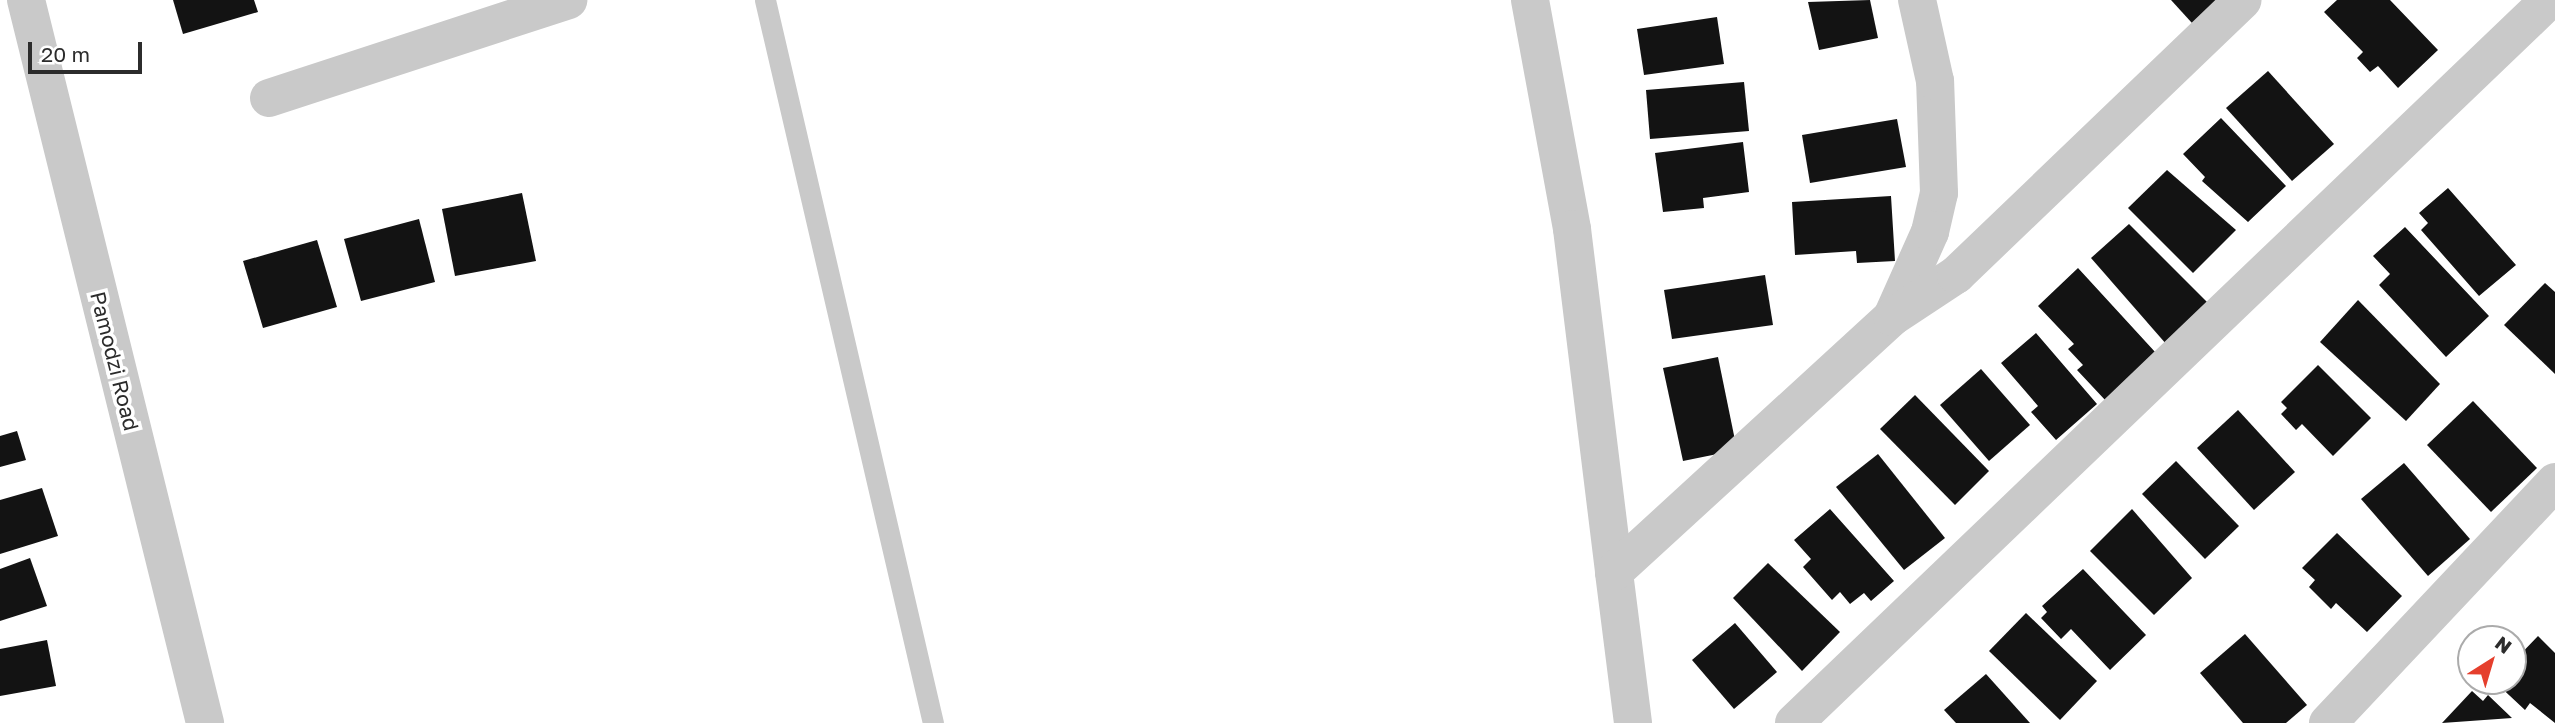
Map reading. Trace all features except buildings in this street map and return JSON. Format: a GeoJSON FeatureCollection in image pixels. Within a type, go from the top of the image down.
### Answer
{"type":"FeatureCollection","features":[{"type":"Feature","properties":{"kind":"street","name":"Pamodzi Road"},"geometry":{"type":"LineString","coordinates":[[26,0],[205,723]]}},
{"type":"Feature","properties":{"kind":"street"},"geometry":{"type":"LineString","coordinates":[[269,98],[568,0]]}},
{"type":"Feature","properties":{"kind":"street"},"geometry":{"type":"LineString","coordinates":[[1530,0],[1572,229],[1633,723]]}},
{"type":"Feature","properties":{"kind":"street"},"geometry":{"type":"LineString","coordinates":[[1892,317],[1930,232],[1939,193],[1935,81],[1917,0]]}},
{"type":"Feature","properties":{"kind":"street"},"geometry":{"type":"LineString","coordinates":[[1614,572],[1892,317],[1920,303],[1977,255],[2243,0]]}},
{"type":"Feature","properties":{"kind":"street"},"geometry":{"type":"LineString","coordinates":[[1794,723],[2549,0]]}},
{"type":"Feature","properties":{"kind":"street"},"geometry":{"type":"LineString","coordinates":[[1939,193],[1977,255]]}},
{"type":"Feature","properties":{"kind":"street"},"geometry":{"type":"LineString","coordinates":[[2328,723],[2555,482]]}},
{"type":"Feature","properties":{"kind":"lane"},"geometry":{"type":"LineString","coordinates":[[765,0],[933,723]]}}]}
